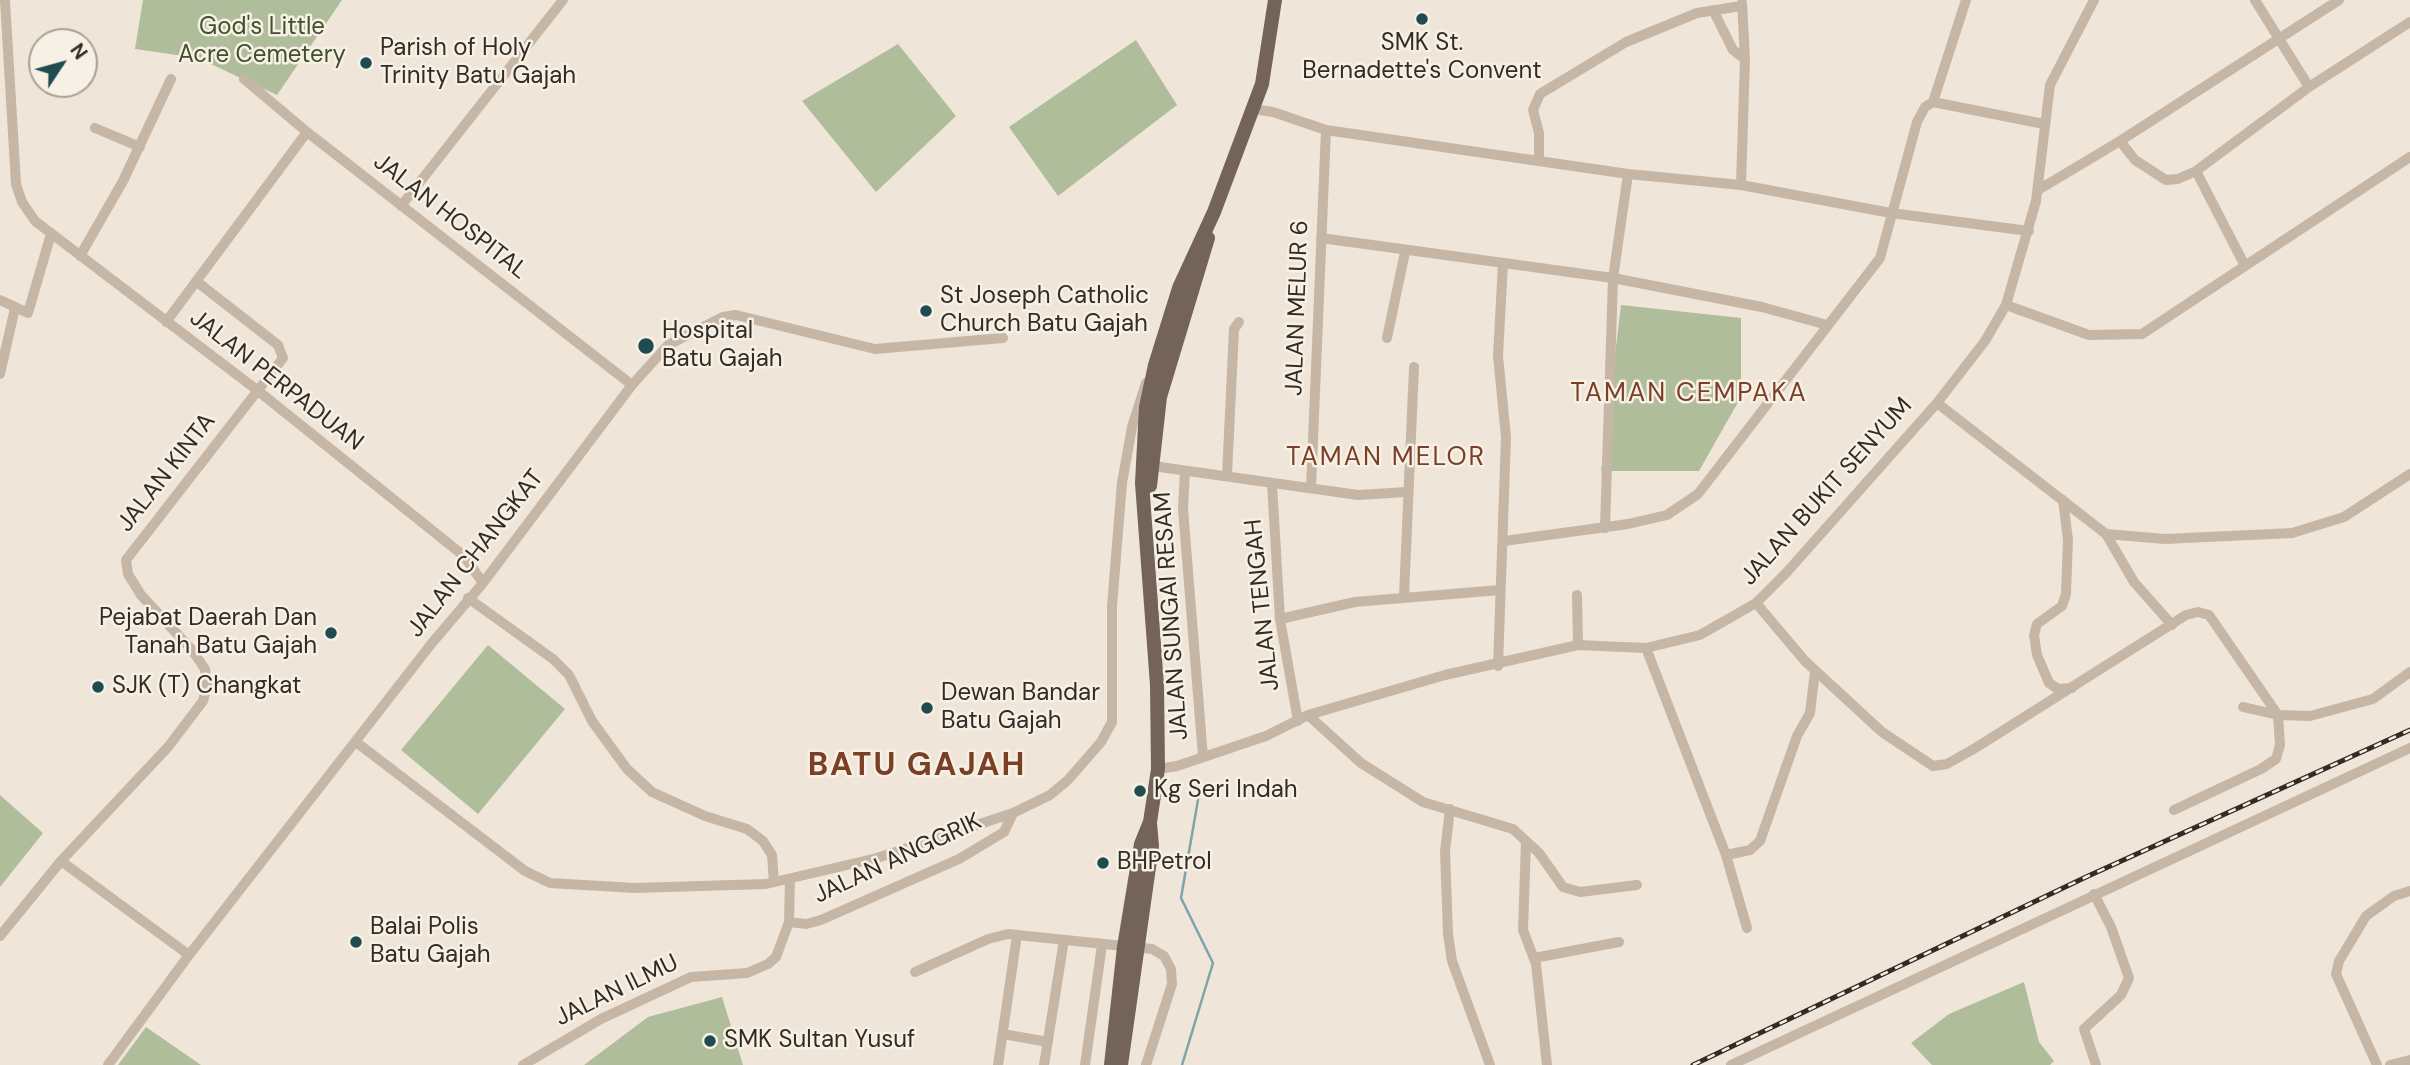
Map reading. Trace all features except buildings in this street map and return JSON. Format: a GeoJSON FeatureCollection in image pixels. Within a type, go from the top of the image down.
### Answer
{"type":"FeatureCollection","features":[{"type":"Feature","properties":{"kind":"main road"},"geometry":{"type":"LineString","coordinates":[[1146,512],[1160,397],[1214,212],[1262,84],[1275,0]]}},
{"type":"Feature","properties":{"kind":"main road"},"geometry":{"type":"LineString","coordinates":[[1121,1065],[1141,844],[1150,822],[1158,769],[1158,720],[1142,483],[1146,408],[1155,365],[1188,263],[1214,212]]}},
{"type":"Feature","properties":{"kind":"main road"},"geometry":{"type":"LineString","coordinates":[[1146,408],[1160,397]]}},
{"type":"Feature","properties":{"kind":"main road"},"geometry":{"type":"LineString","coordinates":[[1111,1065],[1131,948]]}},
{"type":"Feature","properties":{"kind":"street"},"geometry":{"type":"LineString","coordinates":[[2,12],[5,0]]}},
{"type":"Feature","properties":{"kind":"street"},"geometry":{"type":"LineString","coordinates":[[401,206],[563,0]]}},
{"type":"Feature","properties":{"kind":"street"},"geometry":{"type":"LineString","coordinates":[[1933,103],[1963,0]]}},
{"type":"Feature","properties":{"kind":"street","name":"JALAN BUKIT SENYUM"},"geometry":{"type":"LineString","coordinates":[[1158,769],[1266,736],[1303,718],[1444,676],[1498,666],[1578,645],[1646,648],[1700,635],[1756,603],[1787,572],[1937,403],[1985,341],[2006,305],[2029,231],[2038,190],[2050,85],[2094,0]]}},
{"type":"Feature","properties":{"kind":"street"},"geometry":{"type":"LineString","coordinates":[[2255,0],[2309,88]]}},
{"type":"Feature","properties":{"kind":"street"},"geometry":{"type":"LineString","coordinates":[[2038,190],[2120,141],[2339,0]]}},
{"type":"Feature","properties":{"kind":"street"},"geometry":{"type":"LineString","coordinates":[[1539,161],[1539,133],[1533,110],[1540,94],[1626,42],[1697,13],[1742,3],[1745,59],[1741,185]]}},
{"type":"Feature","properties":{"kind":"street"},"geometry":{"type":"LineString","coordinates":[[1713,10],[1733,50],[1745,59]]}},
{"type":"Feature","properties":{"kind":"street","name":"JALAN PERPADUAN"},"geometry":{"type":"LineString","coordinates":[[2,12],[16,184],[22,202],[35,221],[257,390],[464,556],[483,583]]}},
{"type":"Feature","properties":{"kind":"street"},"geometry":{"type":"LineString","coordinates":[[2120,141],[2135,160],[2165,180],[2178,179],[2196,171],[2309,88],[2410,22]]}},
{"type":"Feature","properties":{"kind":"street"},"geometry":{"type":"LineString","coordinates":[[80,256],[139,147],[171,79]]}},
{"type":"Feature","properties":{"kind":"street","name":"JALAN HOSPITAL"},"geometry":{"type":"LineString","coordinates":[[244,79],[307,132],[632,385]]}},
{"type":"Feature","properties":{"kind":"street"},"geometry":{"type":"LineString","coordinates":[[1504,541],[1667,515],[1698,494],[1880,258],[1917,122],[1925,107],[1933,103],[2044,124]]}},
{"type":"Feature","properties":{"kind":"street"},"geometry":{"type":"LineString","coordinates":[[1253,109],[1273,112],[1321,128],[1628,174],[1741,185],[1891,214],[2029,231]]}},
{"type":"Feature","properties":{"kind":"street"},"geometry":{"type":"LineString","coordinates":[[95,128],[139,147]]}},
{"type":"Feature","properties":{"kind":"street","name":"JALAN MELUR 6"},"geometry":{"type":"LineString","coordinates":[[1311,488],[1321,238],[1321,128]]}},
{"type":"Feature","properties":{"kind":"street"},"geometry":{"type":"LineString","coordinates":[[166,322],[307,132]]}},
{"type":"Feature","properties":{"kind":"street"},"geometry":{"type":"LineString","coordinates":[[2006,305],[2088,335],[2142,334],[2244,264],[2410,157]]}},
{"type":"Feature","properties":{"kind":"street"},"geometry":{"type":"LineString","coordinates":[[2196,171],[2244,264]]}},
{"type":"Feature","properties":{"kind":"street"},"geometry":{"type":"LineString","coordinates":[[1605,527],[1613,278],[1628,174]]}},
{"type":"Feature","properties":{"kind":"street"},"geometry":{"type":"LineString","coordinates":[[0,300],[28,313],[51,234]]}},
{"type":"Feature","properties":{"kind":"street"},"geometry":{"type":"LineString","coordinates":[[1321,238],[1405,252],[1503,262],[1613,278],[1762,307],[1827,325]]}},
{"type":"Feature","properties":{"kind":"street"},"geometry":{"type":"LineString","coordinates":[[1387,338],[1405,252]]}},
{"type":"Feature","properties":{"kind":"street"},"geometry":{"type":"LineString","coordinates":[[1498,666],[1506,437],[1498,356],[1503,262]]}},
{"type":"Feature","properties":{"kind":"street","name":"JALAN KINTA"},"geometry":{"type":"LineString","coordinates":[[0,936],[61,861],[167,747],[203,701],[207,685],[205,668],[141,595],[128,574],[127,560],[283,358],[282,351],[196,281]]}},
{"type":"Feature","properties":{"kind":"street"},"geometry":{"type":"LineString","coordinates":[[0,374],[15,308]]}},
{"type":"Feature","properties":{"kind":"street","name":"JALAN CHANGKAT"},"geometry":{"type":"LineString","coordinates":[[108,1065],[188,955],[468,598],[483,583],[632,385],[668,345],[723,317],[736,315],[875,349],[1003,338]]}},
{"type":"Feature","properties":{"kind":"street"},"geometry":{"type":"LineString","coordinates":[[1227,475],[1234,329],[1240,322]]}},
{"type":"Feature","properties":{"kind":"street"},"geometry":{"type":"LineString","coordinates":[[356,742],[509,859],[550,883],[635,888],[736,887],[774,882],[877,858],[1013,813],[1050,795],[1068,780],[1101,741],[1112,722],[1112,606],[1122,483],[1132,427],[1155,365]]}},
{"type":"Feature","properties":{"kind":"street"},"geometry":{"type":"LineString","coordinates":[[1404,596],[1414,367]]}},
{"type":"Feature","properties":{"kind":"street"},"geometry":{"type":"LineString","coordinates":[[1937,403],[2106,534],[2134,582],[2172,625]]}},
{"type":"Feature","properties":{"kind":"street"},"geometry":{"type":"LineString","coordinates":[[1132,427],[1146,408]]}},
{"type":"Feature","properties":{"kind":"street"},"geometry":{"type":"LineString","coordinates":[[1153,466],[1358,495],[1407,492]]}},
{"type":"Feature","properties":{"kind":"street","name":"JALAN SUNGAI RESAM"},"geometry":{"type":"LineString","coordinates":[[1185,471],[1183,509],[1203,757]]}},
{"type":"Feature","properties":{"kind":"street"},"geometry":{"type":"LineString","coordinates":[[2106,534],[2165,539],[2292,533],[2344,517],[2410,474]]}},
{"type":"Feature","properties":{"kind":"street","name":"JALAN TENGAH"},"geometry":{"type":"LineString","coordinates":[[1272,484],[1280,619],[1303,718]]}},
{"type":"Feature","properties":{"kind":"street"},"geometry":{"type":"LineString","coordinates":[[2063,500],[2067,524],[2066,594],[2062,606],[2037,624],[2034,635],[2037,655],[2049,683],[2058,689],[2074,688]]}},
{"type":"Feature","properties":{"kind":"street"},"geometry":{"type":"LineString","coordinates":[[2067,524],[2081,513]]}},
{"type":"Feature","properties":{"kind":"street"},"geometry":{"type":"LineString","coordinates":[[1280,619],[1355,602],[1500,590]]}},
{"type":"Feature","properties":{"kind":"street"},"geometry":{"type":"LineString","coordinates":[[1577,595],[1578,645]]}},
{"type":"Feature","properties":{"kind":"street"},"geometry":{"type":"LineString","coordinates":[[468,598],[553,659],[569,676],[599,731],[627,769],[652,792],[705,816],[747,830],[763,841],[772,855],[774,882]]}},
{"type":"Feature","properties":{"kind":"street"},"geometry":{"type":"LineString","coordinates":[[1756,603],[1815,671],[1882,732],[1933,766],[1947,764],[2172,625],[2197,612],[2209,615],[2278,715],[2280,745],[2276,759],[2261,769],[2174,810]]}},
{"type":"Feature","properties":{"kind":"street"},"geometry":{"type":"LineString","coordinates":[[1646,648],[1726,855],[1748,928]]}},
{"type":"Feature","properties":{"kind":"street"},"geometry":{"type":"LineString","coordinates":[[1726,855],[1750,850],[1760,841],[1797,736],[1810,713],[1815,671]]}},
{"type":"Feature","properties":{"kind":"street"},"geometry":{"type":"LineString","coordinates":[[2243,708],[2278,715],[2310,716],[2373,699],[2410,672]]}},
{"type":"Feature","properties":{"kind":"street"},"geometry":{"type":"LineString","coordinates":[[1303,718],[1362,763],[1423,802],[1513,829],[1539,853],[1563,887],[1580,892],[1637,885]]}},
{"type":"Feature","properties":{"kind":"street"},"geometry":{"type":"LineString","coordinates":[[1731,1065],[1866,1000],[1959,961],[2095,894],[2410,748]]}},
{"type":"Feature","properties":{"kind":"street"},"geometry":{"type":"LineString","coordinates":[[1451,809],[1446,851],[1448,934],[1456,973],[1490,1065]]}},
{"type":"Feature","properties":{"kind":"street","name":"JALAN ANGGRIK"},"geometry":{"type":"LineString","coordinates":[[789,922],[806,924],[821,920],[958,859],[1004,832],[1013,813]]}},
{"type":"Feature","properties":{"kind":"street"},"geometry":{"type":"LineString","coordinates":[[1526,842],[1523,930],[1534,958],[1547,1065]]}},
{"type":"Feature","properties":{"kind":"street"},"geometry":{"type":"LineString","coordinates":[[61,861],[188,955]]}},
{"type":"Feature","properties":{"kind":"street","name":"JALAN ILMU"},"geometry":{"type":"LineString","coordinates":[[523,1065],[601,1019],[691,976],[747,973],[768,964],[776,957],[789,922],[789,879]]}},
{"type":"Feature","properties":{"kind":"street"},"geometry":{"type":"LineString","coordinates":[[2378,1065],[2336,974],[2339,961],[2366,916],[2394,896],[2410,891]]}},
{"type":"Feature","properties":{"kind":"street"},"geometry":{"type":"LineString","coordinates":[[2095,894],[2111,927],[2129,978],[2122,995],[2084,1029],[2096,1065]]}},
{"type":"Feature","properties":{"kind":"street"},"geometry":{"type":"LineString","coordinates":[[915,972],[988,939],[1017,935],[1158,952],[1171,969],[1172,984],[1146,1065]]}},
{"type":"Feature","properties":{"kind":"street"},"geometry":{"type":"LineString","coordinates":[[998,1065],[1017,935]]}},
{"type":"Feature","properties":{"kind":"street"},"geometry":{"type":"LineString","coordinates":[[1044,1065],[1064,940]]}},
{"type":"Feature","properties":{"kind":"street"},"geometry":{"type":"LineString","coordinates":[[1534,958],[1619,942]]}},
{"type":"Feature","properties":{"kind":"street"},"geometry":{"type":"LineString","coordinates":[[1085,1065],[1102,945]]}},
{"type":"Feature","properties":{"kind":"street"},"geometry":{"type":"LineString","coordinates":[[1003,1034],[1048,1042]]}},
{"type":"Feature","properties":{"kind":"street"},"geometry":{"type":"LineString","coordinates":[[2390,1065],[2410,1060]]}},
{"type":"Feature","properties":{"kind":"green space","name":"God's Little Acre Cemetery"},"geometry":{"type":"Polygon","coordinates":[[[143,0],[342,0],[277,95],[198,58],[135,49],[143,0]]]}},
{"type":"Feature","properties":{"kind":"green space"},"geometry":{"type":"Polygon","coordinates":[[[1136,40],[1177,105],[1058,196],[1009,127],[1136,40]]]}},
{"type":"Feature","properties":{"kind":"green space"},"geometry":{"type":"Polygon","coordinates":[[[898,44],[956,116],[876,192],[802,101],[898,44]]]}},
{"type":"Feature","properties":{"kind":"green space"},"geometry":{"type":"Polygon","coordinates":[[[1621,305],[1741,318],[1741,397],[1699,471],[1601,471],[1621,305]]]}},
{"type":"Feature","properties":{"kind":"green space"},"geometry":{"type":"Polygon","coordinates":[[[488,645],[565,709],[478,814],[401,750],[488,645]]]}},
{"type":"Feature","properties":{"kind":"green space"},"geometry":{"type":"Polygon","coordinates":[[[0,795],[43,833],[0,887],[0,795]]]}},
{"type":"Feature","properties":{"kind":"green space"},"geometry":{"type":"Polygon","coordinates":[[[2024,982],[2039,1042],[2054,1061],[2050,1065],[1932,1065],[1911,1043],[1949,1014],[2024,982]]]}},
{"type":"Feature","properties":{"kind":"green space"},"geometry":{"type":"Polygon","coordinates":[[[722,997],[743,1065],[584,1065],[648,1017],[722,997]]]}},
{"type":"Feature","properties":{"kind":"green space"},"geometry":{"type":"Polygon","coordinates":[[[146,1027],[201,1065],[118,1065],[146,1027]]]}},
{"type":"Feature","properties":{"kind":"waterway"},"geometry":{"type":"LineString","coordinates":[[1182,1065],[1213,963],[1181,898],[1199,794]]}},
{"type":"Feature","properties":{"kind":"railway"},"geometry":{"type":"LineString","coordinates":[[1693,1065],[2086,877],[2410,730]]}},
{"type":"Feature","properties":{"kind":"place","name":"SMK St. Bernadette's Convent"},"geometry":{"type":"Point","coordinates":[1422,19]}},
{"type":"Feature","properties":{"kind":"place","name":"Parish of Holy Trinity Batu Gajah"},"geometry":{"type":"Point","coordinates":[366,63]}},
{"type":"Feature","properties":{"kind":"place","name":"St Joseph Catholic Church Batu Gajah"},"geometry":{"type":"Point","coordinates":[926,311]}},
{"type":"Feature","properties":{"kind":"place","name":"Hospital Batu Gajah"},"geometry":{"type":"Point","coordinates":[646,346]}},
{"type":"Feature","properties":{"kind":"place","name":"Pejabat Daerah Dan Tanah Batu Gajah"},"geometry":{"type":"Point","coordinates":[331,633]}},
{"type":"Feature","properties":{"kind":"place","name":"SJK (T) Changkat"},"geometry":{"type":"Point","coordinates":[98,687]}},
{"type":"Feature","properties":{"kind":"place","name":"Dewan Bandar Batu Gajah"},"geometry":{"type":"Point","coordinates":[927,708]}},
{"type":"Feature","properties":{"kind":"place","name":"Kg Seri Indah"},"geometry":{"type":"Point","coordinates":[1140,791]}},
{"type":"Feature","properties":{"kind":"place","name":"BHPetrol"},"geometry":{"type":"Point","coordinates":[1103,863]}},
{"type":"Feature","properties":{"kind":"place","name":"Balai Polis Batu Gajah"},"geometry":{"type":"Point","coordinates":[356,942]}},
{"type":"Feature","properties":{"kind":"place","name":"SMK Sultan Yusuf"},"geometry":{"type":"Point","coordinates":[710,1041]}},
{"type":"Feature","properties":{"kind":"district","name":"TAMAN CEMPAKA"},"geometry":{"type":"Point","coordinates":[1689,394]}},
{"type":"Feature","properties":{"kind":"district","name":"TAMAN MELOR"},"geometry":{"type":"Point","coordinates":[1386,458]}},
{"type":"Feature","properties":{"kind":"district","name":"BATU GAJAH"},"geometry":{"type":"Point","coordinates":[917,767]}}]}
